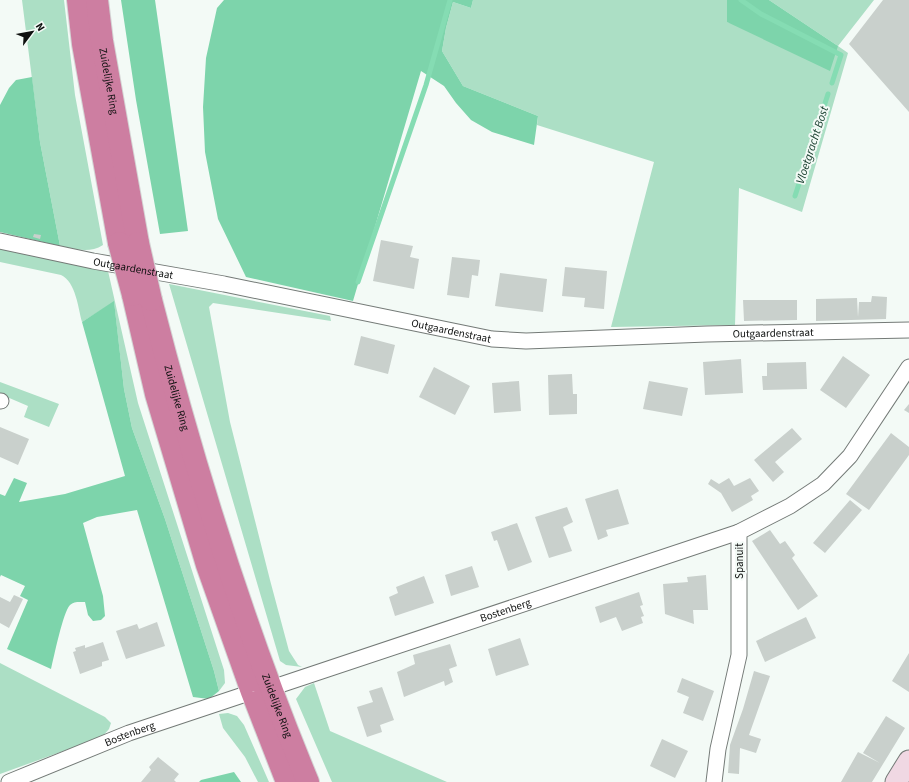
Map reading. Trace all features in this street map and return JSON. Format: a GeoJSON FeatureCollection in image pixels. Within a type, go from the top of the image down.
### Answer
{"type":"FeatureCollection","features":[{"type":"Feature","properties":{"kind":"highway","name":"Zuidelijke Ring"},"geometry":{"type":"LineString","coordinates":[[78,0],[83,44],[142,298],[156,394],[207,565],[262,690],[308,782]]}},
{"type":"Feature","properties":{"kind":"highway","name":"Zuidelijke Ring"},"geometry":{"type":"LineString","coordinates":[[97,0],[129,243]]}},
{"type":"Feature","properties":{"kind":"highway","name":"Zuidelijke Ring"},"geometry":{"type":"LineString","coordinates":[[262,690],[287,782]]}},
{"type":"Feature","properties":{"kind":"street","name":"Outgaardenstraat"},"geometry":{"type":"LineString","coordinates":[[0,241],[93,261],[224,284],[492,339],[526,341],[707,334],[909,330]]}},
{"type":"Feature","properties":{"kind":"street","name":"Spanuit"},"geometry":{"type":"LineString","coordinates":[[714,782],[718,749],[739,655],[739,532],[790,506],[823,484],[850,456],[909,367]]}},
{"type":"Feature","properties":{"kind":"street","name":"Bostenberg"},"geometry":{"type":"LineString","coordinates":[[9,782],[129,734],[739,532]]}},
{"type":"Feature","properties":{"kind":"street"},"geometry":{"type":"LineString","coordinates":[[896,782],[909,761]]}},
{"type":"Feature","properties":{"kind":"green space"},"geometry":{"type":"Polygon","coordinates":[[[22,0],[64,0],[75,95],[103,245],[98,248],[82,250],[60,246],[40,142],[22,0]]]}},
{"type":"Feature","properties":{"kind":"green space"},"geometry":{"type":"Polygon","coordinates":[[[121,0],[155,0],[188,231],[160,234],[136,100],[121,0]]]}},
{"type":"Feature","properties":{"kind":"green space"},"geometry":{"type":"Polygon","coordinates":[[[224,0],[473,0],[471,8],[453,2],[442,51],[463,86],[538,116],[534,145],[492,132],[471,120],[444,86],[421,71],[353,301],[246,277],[218,219],[205,152],[203,107],[206,58],[217,8],[224,0]]]}},
{"type":"Feature","properties":{"kind":"green space"},"geometry":{"type":"Polygon","coordinates":[[[473,0],[727,0],[727,22],[838,46],[848,53],[802,212],[739,188],[735,325],[611,327],[654,162],[537,125],[538,116],[463,86],[442,51],[453,2],[471,8],[473,0]]]}},
{"type":"Feature","properties":{"kind":"green space"},"geometry":{"type":"Polygon","coordinates":[[[727,0],[769,0],[838,46],[830,71],[727,22],[727,0]]]}},
{"type":"Feature","properties":{"kind":"green space"},"geometry":{"type":"Polygon","coordinates":[[[769,0],[874,0],[838,46],[769,0]]]}},
{"type":"Feature","properties":{"kind":"green space"},"geometry":{"type":"Polygon","coordinates":[[[32,77],[40,142],[60,246],[0,232],[0,105],[9,88],[16,80],[32,77]]]}},
{"type":"Feature","properties":{"kind":"green space"},"geometry":{"type":"Polygon","coordinates":[[[0,246],[108,271],[138,403],[224,670],[225,683],[219,691],[214,671],[165,519],[132,428],[124,389],[114,302],[82,322],[76,296],[66,278],[61,275],[0,262],[0,246]]]}},
{"type":"Feature","properties":{"kind":"green space"},"geometry":{"type":"Polygon","coordinates":[[[169,284],[330,316],[331,321],[213,303],[209,307],[230,422],[270,580],[289,651],[298,665],[302,667],[286,665],[280,661],[169,284]]]}},
{"type":"Feature","properties":{"kind":"green space"},"geometry":{"type":"Polygon","coordinates":[[[114,301],[124,389],[132,428],[165,519],[214,671],[219,691],[209,699],[193,697],[137,510],[97,517],[83,523],[103,596],[105,616],[101,620],[93,621],[88,615],[85,602],[75,602],[70,605],[64,616],[51,669],[7,649],[28,600],[20,596],[25,586],[1,575],[0,577],[0,494],[5,496],[14,478],[27,483],[19,502],[65,494],[125,476],[82,322],[114,301]]]}},
{"type":"Feature","properties":{"kind":"green space"},"geometry":{"type":"Polygon","coordinates":[[[0,382],[59,404],[49,427],[24,417],[28,406],[0,394],[0,382]]]}},
{"type":"Feature","properties":{"kind":"green space"},"geometry":{"type":"Polygon","coordinates":[[[0,663],[105,717],[111,723],[109,729],[102,737],[0,774],[0,663]]]}},
{"type":"Feature","properties":{"kind":"green space"},"geometry":{"type":"Polygon","coordinates":[[[314,683],[330,731],[447,782],[332,782],[296,699],[305,687],[314,683]]]}},
{"type":"Feature","properties":{"kind":"green space"},"geometry":{"type":"Polygon","coordinates":[[[228,713],[237,716],[244,725],[269,782],[258,782],[245,757],[223,728],[219,714],[228,713]]]}},
{"type":"Feature","properties":{"kind":"green space"},"geometry":{"type":"Polygon","coordinates":[[[234,772],[241,782],[199,782],[201,780],[234,772]]]}},
{"type":"Feature","properties":{"kind":"building"},"geometry":{"type":"Polygon","coordinates":[[[883,0],[909,0],[909,112],[849,44],[883,0]]]}},
{"type":"Feature","properties":{"kind":"building"},"geometry":{"type":"Polygon","coordinates":[[[34,234],[41,235],[40,239],[33,237],[34,234]]]}},
{"type":"Feature","properties":{"kind":"building"},"geometry":{"type":"Polygon","coordinates":[[[381,240],[413,246],[410,257],[419,259],[414,289],[373,281],[381,240]]]}},
{"type":"Feature","properties":{"kind":"building"},"geometry":{"type":"Polygon","coordinates":[[[452,257],[480,260],[478,276],[472,275],[469,298],[447,295],[452,257]]]}},
{"type":"Feature","properties":{"kind":"building"},"geometry":{"type":"Polygon","coordinates":[[[565,267],[607,271],[604,309],[584,307],[585,298],[562,296],[565,267]]]}},
{"type":"Feature","properties":{"kind":"building"},"geometry":{"type":"Polygon","coordinates":[[[500,273],[547,279],[543,312],[495,306],[500,273]]]}},
{"type":"Feature","properties":{"kind":"building"},"geometry":{"type":"Polygon","coordinates":[[[872,296],[887,297],[886,319],[816,321],[816,299],[857,298],[858,317],[859,302],[871,302],[872,296]]]}},
{"type":"Feature","properties":{"kind":"building"},"geometry":{"type":"Polygon","coordinates":[[[743,300],[797,300],[797,320],[744,321],[743,300]]]}},
{"type":"Feature","properties":{"kind":"building"},"geometry":{"type":"Polygon","coordinates":[[[361,336],[395,345],[388,374],[354,365],[361,336]]]}},
{"type":"Feature","properties":{"kind":"building"},"geometry":{"type":"Polygon","coordinates":[[[843,356],[870,375],[846,408],[820,390],[843,356]]]}},
{"type":"Feature","properties":{"kind":"building"},"geometry":{"type":"Polygon","coordinates":[[[741,359],[743,393],[705,395],[703,362],[741,359]]]}},
{"type":"Feature","properties":{"kind":"building"},"geometry":{"type":"Polygon","coordinates":[[[806,362],[807,389],[763,390],[762,376],[767,376],[767,363],[806,362]]]}},
{"type":"Feature","properties":{"kind":"building"},"geometry":{"type":"Polygon","coordinates":[[[434,367],[470,386],[455,415],[419,397],[434,367]]]}},
{"type":"Feature","properties":{"kind":"building"},"geometry":{"type":"Polygon","coordinates":[[[572,374],[573,394],[577,394],[577,414],[549,415],[548,375],[572,374]]]}},
{"type":"Feature","properties":{"kind":"building"},"geometry":{"type":"Polygon","coordinates":[[[519,381],[521,411],[494,413],[492,383],[519,381]]]}},
{"type":"Feature","properties":{"kind":"building"},"geometry":{"type":"Polygon","coordinates":[[[649,381],[688,388],[682,416],[643,409],[649,381]]]}},
{"type":"Feature","properties":{"kind":"building"},"geometry":{"type":"Polygon","coordinates":[[[909,404],[909,413],[904,410],[909,404]]]}},
{"type":"Feature","properties":{"kind":"building"},"geometry":{"type":"Polygon","coordinates":[[[0,427],[29,439],[18,465],[0,457],[0,427]]]}},
{"type":"Feature","properties":{"kind":"building"},"geometry":{"type":"Polygon","coordinates":[[[792,428],[802,439],[775,462],[784,472],[773,482],[754,460],[792,428]]]}},
{"type":"Feature","properties":{"kind":"building"},"geometry":{"type":"Polygon","coordinates":[[[891,433],[909,447],[909,455],[869,510],[846,494],[891,433]]]}},
{"type":"Feature","properties":{"kind":"building"},"geometry":{"type":"Polygon","coordinates":[[[729,478],[734,486],[750,478],[759,491],[751,496],[753,500],[732,512],[721,493],[708,484],[711,479],[719,484],[729,478]]]}},
{"type":"Feature","properties":{"kind":"building"},"geometry":{"type":"Polygon","coordinates":[[[618,489],[629,524],[606,530],[608,536],[598,540],[585,499],[618,489]]]}},
{"type":"Feature","properties":{"kind":"building"},"geometry":{"type":"Polygon","coordinates":[[[850,500],[862,510],[825,553],[813,543],[850,500]]]}},
{"type":"Feature","properties":{"kind":"building"},"geometry":{"type":"Polygon","coordinates":[[[567,507],[573,522],[563,527],[572,551],[549,558],[535,517],[567,507]]]}},
{"type":"Feature","properties":{"kind":"building"},"geometry":{"type":"Polygon","coordinates":[[[517,523],[532,562],[508,571],[497,540],[494,541],[491,532],[517,523]]]}},
{"type":"Feature","properties":{"kind":"building"},"geometry":{"type":"Polygon","coordinates":[[[770,530],[780,544],[785,541],[795,555],[792,558],[818,596],[798,610],[752,541],[770,530]]]}},
{"type":"Feature","properties":{"kind":"building"},"geometry":{"type":"Polygon","coordinates":[[[472,566],[479,587],[451,596],[445,575],[472,566]]]}},
{"type":"Feature","properties":{"kind":"building"},"geometry":{"type":"Polygon","coordinates":[[[706,575],[708,610],[693,610],[694,624],[665,614],[663,584],[688,582],[687,577],[706,575]]]}},
{"type":"Feature","properties":{"kind":"building"},"geometry":{"type":"Polygon","coordinates":[[[424,576],[434,603],[395,616],[389,597],[398,593],[396,587],[424,576]]]}},
{"type":"Feature","properties":{"kind":"building"},"geometry":{"type":"Polygon","coordinates":[[[639,592],[643,605],[640,606],[644,616],[641,617],[643,623],[622,631],[616,617],[600,623],[595,607],[639,592]]]}},
{"type":"Feature","properties":{"kind":"building"},"geometry":{"type":"Polygon","coordinates":[[[14,595],[23,599],[9,628],[0,623],[0,597],[10,602],[14,595]]]}},
{"type":"Feature","properties":{"kind":"building"},"geometry":{"type":"Polygon","coordinates":[[[806,617],[816,638],[765,662],[756,641],[806,617]]]}},
{"type":"Feature","properties":{"kind":"building"},"geometry":{"type":"Polygon","coordinates":[[[157,622],[165,646],[126,659],[116,631],[137,624],[139,629],[157,622]]]}},
{"type":"Feature","properties":{"kind":"building"},"geometry":{"type":"Polygon","coordinates":[[[520,638],[529,665],[496,676],[488,649],[520,638]]]}},
{"type":"Feature","properties":{"kind":"building"},"geometry":{"type":"Polygon","coordinates":[[[103,642],[109,660],[102,662],[102,666],[80,674],[73,652],[76,651],[75,648],[85,645],[85,648],[103,642]]]}},
{"type":"Feature","properties":{"kind":"building"},"geometry":{"type":"Polygon","coordinates":[[[450,644],[457,666],[449,669],[453,682],[445,686],[444,681],[404,697],[397,672],[415,664],[413,655],[450,644]]]}},
{"type":"Feature","properties":{"kind":"building"},"geometry":{"type":"Polygon","coordinates":[[[909,653],[909,692],[892,681],[909,653]]]}},
{"type":"Feature","properties":{"kind":"building"},"geometry":{"type":"Polygon","coordinates":[[[754,671],[770,676],[749,735],[761,739],[756,753],[740,748],[739,774],[728,773],[730,745],[743,709],[754,671]]]}},
{"type":"Feature","properties":{"kind":"building"},"geometry":{"type":"Polygon","coordinates":[[[682,678],[714,691],[703,721],[683,713],[689,697],[677,692],[682,678]]]}},
{"type":"Feature","properties":{"kind":"building"},"geometry":{"type":"Polygon","coordinates":[[[382,687],[394,720],[380,725],[382,732],[367,737],[357,707],[373,702],[369,691],[382,687]]]}},
{"type":"Feature","properties":{"kind":"building"},"geometry":{"type":"Polygon","coordinates":[[[886,716],[905,728],[872,782],[841,782],[858,752],[880,763],[863,753],[886,716]]]}},
{"type":"Feature","properties":{"kind":"building"},"geometry":{"type":"Polygon","coordinates":[[[662,739],[688,751],[675,778],[650,766],[662,739]]]}},
{"type":"Feature","properties":{"kind":"building"},"geometry":{"type":"Polygon","coordinates":[[[158,757],[179,774],[174,780],[176,782],[141,782],[151,770],[149,767],[158,757]]]}},
{"type":"Feature","properties":{"kind":"waterway"},"geometry":{"type":"LineString","coordinates":[[358,282],[426,85],[450,0]]}},
{"type":"Feature","properties":{"kind":"waterway","name":"Vloetgracht Bost"},"geometry":{"type":"LineString","coordinates":[[741,0],[761,14],[841,55],[832,83]]}},
{"type":"Feature","properties":{"kind":"waterway","name":"Vloetgracht Bost"},"geometry":{"type":"LineString","coordinates":[[795,196],[828,94]]}}]}
